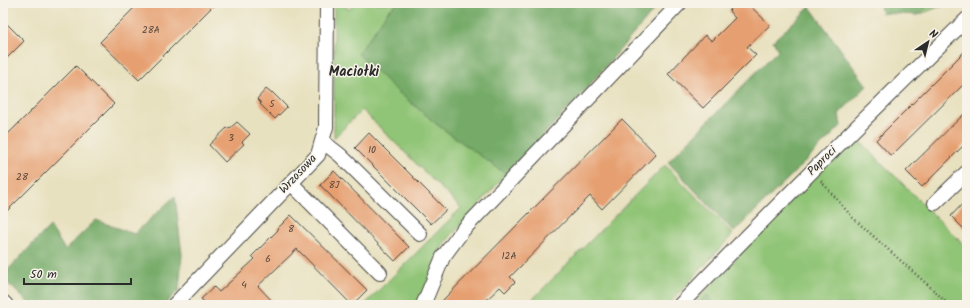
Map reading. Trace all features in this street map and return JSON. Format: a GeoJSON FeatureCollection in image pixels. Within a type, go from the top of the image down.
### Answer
{"type":"FeatureCollection","features":[{"type":"Feature","properties":{"kind":"street","name":"Wrzosowa"},"geometry":{"type":"LineString","coordinates":[[174,305],[318,155],[326,127],[327,3]]}},
{"type":"Feature","properties":{"kind":"street"},"geometry":{"type":"LineString","coordinates":[[423,305],[443,257],[463,230],[680,3]]}},
{"type":"Feature","properties":{"kind":"street","name":"Paproci"},"geometry":{"type":"LineString","coordinates":[[680,305],[811,171],[967,19]]}},
{"type":"Feature","properties":{"kind":"street"},"geometry":{"type":"LineString","coordinates":[[322,141],[340,155],[420,234]]}},
{"type":"Feature","properties":{"kind":"street"},"geometry":{"type":"LineString","coordinates":[[935,203],[967,172]]}},
{"type":"Feature","properties":{"kind":"street"},"geometry":{"type":"LineString","coordinates":[[291,183],[380,273]]}},
{"type":"Feature","properties":{"kind":"street"},"geometry":{"type":"LineString","coordinates":[[3,302],[6,305]]}},
{"type":"Feature","properties":{"kind":"path"},"geometry":{"type":"LineString","coordinates":[[811,171],[853,218],[938,294],[948,305]]}},
{"type":"Feature","properties":{"kind":"green space"},"geometry":{"type":"Polygon","coordinates":[[[334,3],[345,3],[348,10],[355,3],[399,3],[388,11],[396,90],[439,126],[506,174],[443,245],[421,305],[364,305],[461,208],[362,110],[334,138],[334,3]]]}},
{"type":"Feature","properties":{"kind":"green space"},"geometry":{"type":"Polygon","coordinates":[[[399,3],[660,3],[582,94],[506,174],[439,126],[396,90],[358,54],[388,11],[399,3]]]}},
{"type":"Feature","properties":{"kind":"green space"},"geometry":{"type":"Polygon","coordinates":[[[879,3],[931,3],[918,15],[882,13],[879,3]]]}},
{"type":"Feature","properties":{"kind":"green space"},"geometry":{"type":"Polygon","coordinates":[[[931,3],[949,3],[918,15],[931,3]]]}},
{"type":"Feature","properties":{"kind":"green space"},"geometry":{"type":"Polygon","coordinates":[[[810,7],[867,86],[839,114],[841,126],[734,232],[668,162],[778,50],[773,41],[810,7]]]}},
{"type":"Feature","properties":{"kind":"green space"},"geometry":{"type":"Polygon","coordinates":[[[853,134],[967,248],[967,305],[692,305],[853,134]]]}},
{"type":"Feature","properties":{"kind":"green space"},"geometry":{"type":"Polygon","coordinates":[[[665,165],[733,234],[668,305],[527,305],[665,165]]]}},
{"type":"Feature","properties":{"kind":"green space"},"geometry":{"type":"Polygon","coordinates":[[[175,196],[182,255],[179,290],[164,305],[31,305],[3,279],[3,275],[50,226],[65,250],[96,220],[134,234],[175,196]]]}},
{"type":"Feature","properties":{"kind":"green space"},"geometry":{"type":"Polygon","coordinates":[[[707,295],[716,305],[698,305],[707,295]]]}},
{"type":"Feature","properties":{"kind":"building"},"geometry":{"type":"Polygon","coordinates":[[[139,3],[216,3],[139,80],[100,42],[139,3]]]}},
{"type":"Feature","properties":{"kind":"building"},"geometry":{"type":"Polygon","coordinates":[[[737,3],[747,3],[770,25],[747,47],[756,55],[703,108],[668,74],[705,35],[712,41],[735,18],[729,11],[737,3]]]}},
{"type":"Feature","properties":{"kind":"building"},"geometry":{"type":"Polygon","coordinates":[[[3,20],[24,41],[3,62],[3,20]]]}},
{"type":"Feature","properties":{"kind":"building"},"geometry":{"type":"Polygon","coordinates":[[[967,49],[967,81],[891,156],[876,140],[967,49]]]}},
{"type":"Feature","properties":{"kind":"building"},"geometry":{"type":"Polygon","coordinates":[[[76,66],[114,104],[3,215],[3,139],[76,66]]]}},
{"type":"Feature","properties":{"kind":"building"},"geometry":{"type":"Polygon","coordinates":[[[266,89],[271,93],[272,92],[287,107],[275,119],[257,99],[266,89]]]}},
{"type":"Feature","properties":{"kind":"building"},"geometry":{"type":"Polygon","coordinates":[[[967,111],[967,142],[922,187],[906,171],[967,111]]]}},
{"type":"Feature","properties":{"kind":"building"},"geometry":{"type":"Polygon","coordinates":[[[622,119],[656,154],[602,209],[590,196],[510,277],[515,282],[505,292],[500,287],[481,305],[438,305],[622,119]]]}},
{"type":"Feature","properties":{"kind":"building"},"geometry":{"type":"Polygon","coordinates":[[[237,122],[250,134],[242,142],[244,144],[225,162],[209,145],[228,127],[229,129],[237,122]]]}},
{"type":"Feature","properties":{"kind":"building"},"geometry":{"type":"Polygon","coordinates":[[[369,133],[446,210],[431,224],[355,148],[369,133]]]}},
{"type":"Feature","properties":{"kind":"building"},"geometry":{"type":"Polygon","coordinates":[[[334,171],[409,247],[395,261],[320,185],[334,171]]]}},
{"type":"Feature","properties":{"kind":"building"},"geometry":{"type":"Polygon","coordinates":[[[967,199],[967,232],[951,216],[967,199]]]}},
{"type":"Feature","properties":{"kind":"building"},"geometry":{"type":"Polygon","coordinates":[[[291,215],[367,290],[352,305],[297,249],[258,286],[276,305],[208,305],[201,299],[214,287],[219,292],[255,259],[252,256],[291,215]]]}},
{"type":"Feature","properties":{"kind":"district","name":"Maciołki"},"geometry":{"type":"Point","coordinates":[354,72]}}]}
